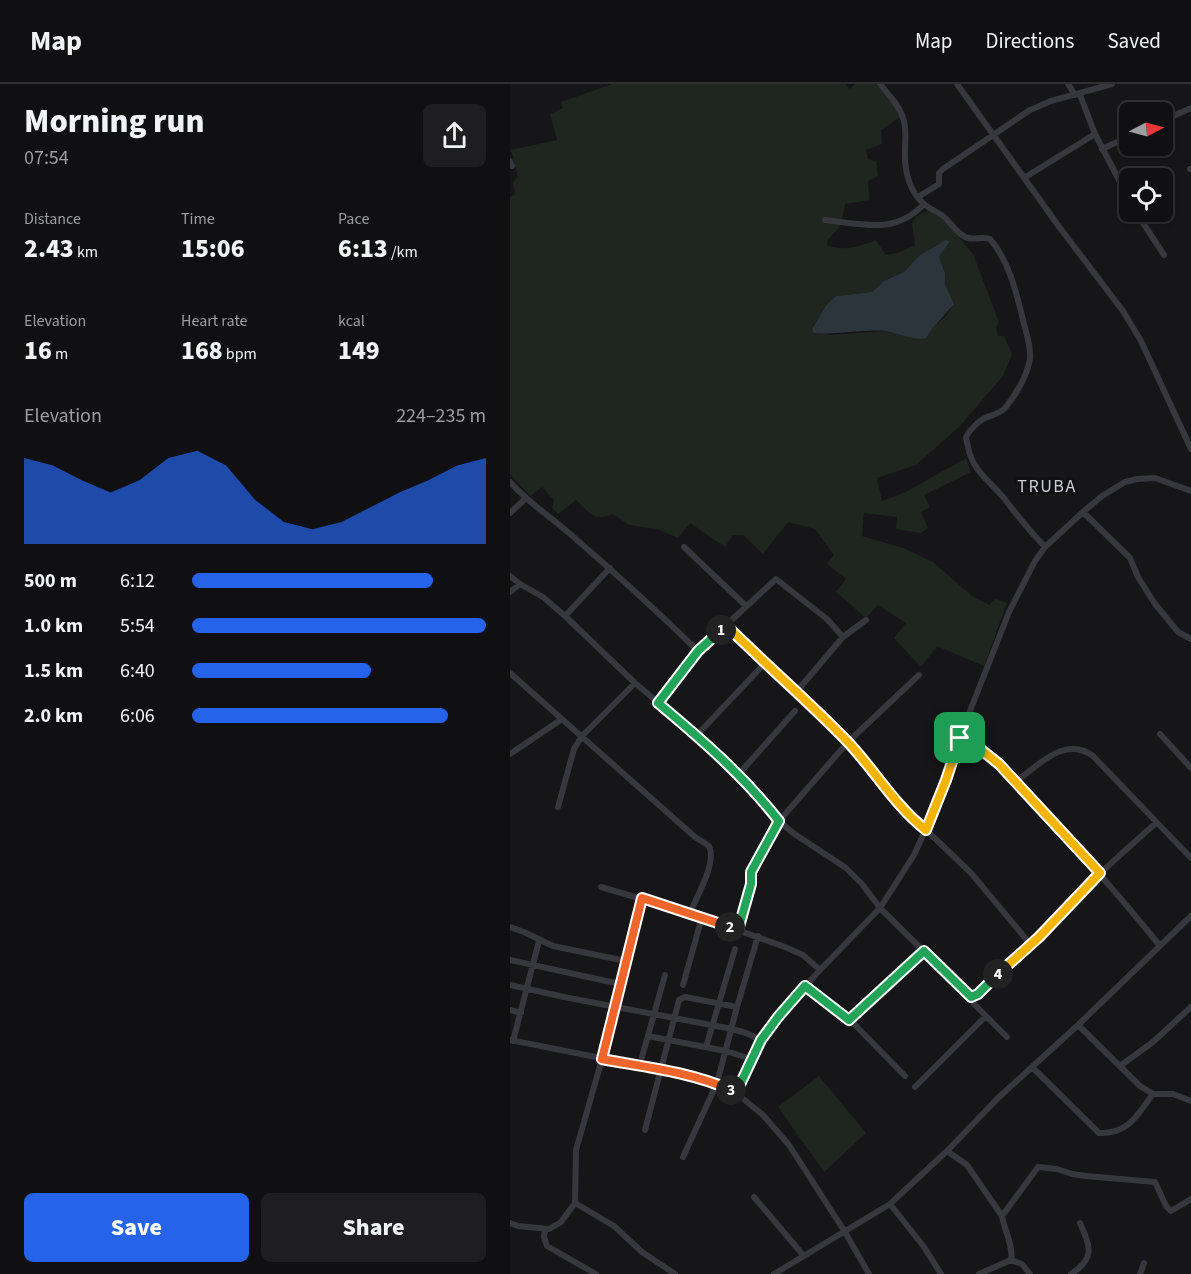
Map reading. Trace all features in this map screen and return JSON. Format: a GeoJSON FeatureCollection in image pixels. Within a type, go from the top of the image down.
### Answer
{"type":"FeatureCollection","features":[{"type":"Feature","properties":{"kind":"street"},"geometry":{"type":"LineString","coordinates":[[880,84],[904,119],[906,172],[918,197],[924,204],[945,218],[964,237],[990,239],[1015,288],[1029,339],[1028,367],[1006,407],[998,414],[982,419],[967,435],[966,440],[970,459],[978,471],[1004,499],[1020,521],[1046,547]]}},
{"type":"Feature","properties":{"kind":"street"},"geometry":{"type":"LineString","coordinates":[[957,84],[993,136],[1124,311],[1141,341],[1191,449]]}},
{"type":"Feature","properties":{"kind":"street"},"geometry":{"type":"LineString","coordinates":[[1068,84],[1077,95],[1119,181]]}},
{"type":"Feature","properties":{"kind":"street"},"geometry":{"type":"LineString","coordinates":[[918,197],[939,184],[939,173],[1030,110],[1051,101],[1112,84]]}},
{"type":"Feature","properties":{"kind":"street"},"geometry":{"type":"LineString","coordinates":[[1173,116],[1191,108]]}},
{"type":"Feature","properties":{"kind":"street"},"geometry":{"type":"LineString","coordinates":[[1024,178],[1095,134]]}},
{"type":"Feature","properties":{"kind":"street"},"geometry":{"type":"LineString","coordinates":[[1102,149],[1119,141]]}},
{"type":"Feature","properties":{"kind":"street"},"geometry":{"type":"LineString","coordinates":[[825,220],[872,225],[895,224],[913,216],[924,204]]}},
{"type":"Feature","properties":{"kind":"street"},"geometry":{"type":"LineString","coordinates":[[1143,222],[1164,255]]}},
{"type":"Feature","properties":{"kind":"street"},"geometry":{"type":"LineString","coordinates":[[736,1093],[761,1040],[778,1017],[880,908],[914,855],[946,780],[1016,595],[1035,561],[1046,547],[1083,512],[1113,488],[1137,479],[1155,478],[1191,491]]}},
{"type":"Feature","properties":{"kind":"street"},"geometry":{"type":"LineString","coordinates":[[510,482],[525,499],[558,523],[610,568],[698,651]]}},
{"type":"Feature","properties":{"kind":"street"},"geometry":{"type":"LineString","coordinates":[[510,513],[525,499]]}},
{"type":"Feature","properties":{"kind":"street"},"geometry":{"type":"LineString","coordinates":[[1083,512],[1130,558],[1138,577],[1155,604],[1178,632],[1191,639]]}},
{"type":"Feature","properties":{"kind":"street"},"geometry":{"type":"LineString","coordinates":[[684,547],[746,606]]}},
{"type":"Feature","properties":{"kind":"street"},"geometry":{"type":"LineString","coordinates":[[565,616],[610,568]]}},
{"type":"Feature","properties":{"kind":"street"},"geometry":{"type":"LineString","coordinates":[[510,576],[543,597],[658,703],[697,735],[762,799],[779,821],[846,868],[862,884],[880,908],[1007,1037]]}},
{"type":"Feature","properties":{"kind":"street"},"geometry":{"type":"LineString","coordinates":[[658,703],[698,651],[774,581],[779,579],[827,619],[843,637]]}},
{"type":"Feature","properties":{"kind":"street"},"geometry":{"type":"LineString","coordinates":[[510,592],[520,584]]}},
{"type":"Feature","properties":{"kind":"street"},"geometry":{"type":"LineString","coordinates":[[797,692],[843,637],[866,620]]}},
{"type":"Feature","properties":{"kind":"street"},"geometry":{"type":"LineString","coordinates":[[726,625],[848,742],[896,801],[971,873],[1031,945]]}},
{"type":"Feature","properties":{"kind":"street"},"geometry":{"type":"LineString","coordinates":[[697,735],[765,663]]}},
{"type":"Feature","properties":{"kind":"street"},"geometry":{"type":"LineString","coordinates":[[510,673],[695,837],[709,846],[711,856],[707,873],[690,913]]}},
{"type":"Feature","properties":{"kind":"street"},"geometry":{"type":"LineString","coordinates":[[738,930],[751,884],[751,872],[779,821],[848,742],[919,675]]}},
{"type":"Feature","properties":{"kind":"street"},"geometry":{"type":"LineString","coordinates":[[558,807],[574,749],[582,736],[635,682]]}},
{"type":"Feature","properties":{"kind":"street"},"geometry":{"type":"LineString","coordinates":[[738,775],[795,711]]}},
{"type":"Feature","properties":{"kind":"street"},"geometry":{"type":"LineString","coordinates":[[510,754],[562,719]]}},
{"type":"Feature","properties":{"kind":"street"},"geometry":{"type":"LineString","coordinates":[[1160,734],[1191,768]]}},
{"type":"Feature","properties":{"kind":"street"},"geometry":{"type":"LineString","coordinates":[[960,738],[979,748],[1015,782],[1100,873],[1160,946]]}},
{"type":"Feature","properties":{"kind":"street"},"geometry":{"type":"LineString","coordinates":[[1015,782],[1061,750],[1073,747],[1083,749],[1093,756],[1191,858]]}},
{"type":"Feature","properties":{"kind":"street"},"geometry":{"type":"LineString","coordinates":[[969,996],[978,994],[1031,945],[1100,873],[1156,823]]}},
{"type":"Feature","properties":{"kind":"street"},"geometry":{"type":"LineString","coordinates":[[601,887],[758,936],[803,955],[820,970]]}},
{"type":"Feature","properties":{"kind":"street"},"geometry":{"type":"LineString","coordinates":[[510,1223],[549,1229],[561,1222],[574,1203],[576,1150],[602,1059],[642,898]]}},
{"type":"Feature","properties":{"kind":"street"},"geometry":{"type":"LineString","coordinates":[[774,1274],[890,1204],[1191,915]]}},
{"type":"Feature","properties":{"kind":"street"},"geometry":{"type":"LineString","coordinates":[[683,985],[702,917]]}},
{"type":"Feature","properties":{"kind":"street"},"geometry":{"type":"LineString","coordinates":[[510,927],[553,946],[626,961]]}},
{"type":"Feature","properties":{"kind":"street"},"geometry":{"type":"LineString","coordinates":[[683,1157],[717,1083],[758,936]]}},
{"type":"Feature","properties":{"kind":"street"},"geometry":{"type":"LineString","coordinates":[[539,941],[512,1040],[717,1083],[736,1093],[764,1115],[776,1128],[805,1168],[869,1274]]}},
{"type":"Feature","properties":{"kind":"street"},"geometry":{"type":"LineString","coordinates":[[706,1047],[735,949]]}},
{"type":"Feature","properties":{"kind":"street"},"geometry":{"type":"LineString","coordinates":[[849,1020],[924,951]]}},
{"type":"Feature","properties":{"kind":"street"},"geometry":{"type":"LineString","coordinates":[[510,960],[620,984]]}},
{"type":"Feature","properties":{"kind":"street"},"geometry":{"type":"LineString","coordinates":[[642,1057],[665,975]]}},
{"type":"Feature","properties":{"kind":"street"},"geometry":{"type":"LineString","coordinates":[[510,984],[746,1032],[761,1040]]}},
{"type":"Feature","properties":{"kind":"street"},"geometry":{"type":"LineString","coordinates":[[805,986],[849,1020],[905,1076]]}},
{"type":"Feature","properties":{"kind":"street"},"geometry":{"type":"LineString","coordinates":[[645,1130],[679,1000],[682,998],[737,1007]]}},
{"type":"Feature","properties":{"kind":"street"},"geometry":{"type":"LineString","coordinates":[[1120,1066],[1153,1042],[1191,1007]]}},
{"type":"Feature","properties":{"kind":"street"},"geometry":{"type":"LineString","coordinates":[[510,1010],[521,1012]]}},
{"type":"Feature","properties":{"kind":"street"},"geometry":{"type":"LineString","coordinates":[[915,1087],[986,1016]]}},
{"type":"Feature","properties":{"kind":"street"},"geometry":{"type":"LineString","coordinates":[[1078,1025],[1140,1086],[1153,1094],[1173,1094],[1191,1101]]}},
{"type":"Feature","properties":{"kind":"street"},"geometry":{"type":"LineString","coordinates":[[648,1036],[726,1051],[751,1059]]}},
{"type":"Feature","properties":{"kind":"street"},"geometry":{"type":"LineString","coordinates":[[1032,1067],[1099,1133],[1116,1132],[1129,1125],[1153,1094]]}},
{"type":"Feature","properties":{"kind":"street"},"geometry":{"type":"LineString","coordinates":[[947,1151],[968,1165],[1002,1216],[1010,1243],[1011,1260]]}},
{"type":"Feature","properties":{"kind":"street"},"geometry":{"type":"LineString","coordinates":[[1002,1216],[1038,1167],[1043,1166],[1072,1174],[1155,1182],[1166,1206],[1171,1211],[1191,1199]]}},
{"type":"Feature","properties":{"kind":"street"},"geometry":{"type":"LineString","coordinates":[[754,1197],[803,1255]]}},
{"type":"Feature","properties":{"kind":"street"},"geometry":{"type":"LineString","coordinates":[[574,1203],[614,1226],[642,1252],[675,1274]]}},
{"type":"Feature","properties":{"kind":"street"},"geometry":{"type":"LineString","coordinates":[[890,1204],[924,1247],[941,1274]]}},
{"type":"Feature","properties":{"kind":"street"},"geometry":{"type":"LineString","coordinates":[[1071,1274],[1081,1268],[1090,1252],[1090,1244],[1080,1223]]}},
{"type":"Feature","properties":{"kind":"street"},"geometry":{"type":"LineString","coordinates":[[545,1229],[544,1237],[547,1246],[596,1274]]}},
{"type":"Feature","properties":{"kind":"street"},"geometry":{"type":"LineString","coordinates":[[979,1274],[1011,1260],[1022,1264],[1030,1274]]}},
{"type":"Feature","properties":{"kind":"street"},"geometry":{"type":"LineString","coordinates":[[1140,1274],[1144,1263]]}},
{"type":"Feature","properties":{"kind":"street"},"geometry":{"type":"LineString","coordinates":[[783,1267],[787,1274]]}},
{"type":"Feature","properties":{"kind":"shaded area"},"geometry":{"type":"Polygon","coordinates":[[[612,84],[845,84],[850,89],[855,84],[876,84],[895,107],[900,117],[881,130],[882,144],[866,150],[868,159],[876,161],[878,176],[868,181],[869,200],[845,204],[841,225],[828,240],[827,245],[846,248],[876,240],[886,255],[898,253],[915,245],[912,223],[917,216],[929,210],[949,225],[973,254],[999,322],[996,327],[998,336],[1004,336],[1012,354],[1003,376],[959,427],[916,465],[877,478],[882,501],[906,492],[966,458],[971,472],[924,495],[930,507],[921,512],[928,528],[921,533],[896,529],[897,517],[864,513],[862,536],[903,548],[933,562],[972,596],[989,605],[995,599],[1007,603],[984,666],[937,646],[921,667],[894,638],[906,623],[878,605],[866,618],[836,592],[846,579],[827,564],[834,555],[815,529],[788,522],[763,554],[743,535],[733,535],[725,547],[690,523],[678,538],[657,529],[629,525],[613,514],[596,517],[576,500],[558,514],[552,508],[554,500],[542,487],[530,496],[510,474],[510,197],[515,194],[513,183],[518,177],[511,150],[557,140],[550,114],[563,108],[561,102],[612,84]],[[950,241],[938,244],[920,255],[904,272],[884,281],[872,292],[836,296],[827,304],[812,329],[830,335],[884,331],[920,339],[946,316],[954,304],[945,284],[945,273],[939,257],[950,241]]]}},
{"type":"Feature","properties":{"kind":"shaded area"},"geometry":{"type":"Polygon","coordinates":[[[946,240],[950,241],[939,257],[945,273],[945,284],[954,304],[926,338],[885,331],[814,333],[812,329],[827,304],[836,296],[872,292],[884,281],[904,272],[920,255],[946,240]]]}},
{"type":"Feature","properties":{"kind":"shaded area"},"geometry":{"type":"Polygon","coordinates":[[[819,1076],[866,1133],[824,1172],[778,1107],[819,1076]]]}},
{"type":"Feature","properties":{"kind":"district","name":"TRUBA"},"geometry":{"type":"Point","coordinates":[1047,486]}},
{"type":"Feature","properties":{"kind":"route"},"geometry":{"type":"LineString","coordinates":[[726,625],[848,742],[896,801],[926,830],[960,738],[979,748],[999,764],[1100,873],[1039,937],[996,975],[985,988],[976,996],[969,996],[924,951],[849,1020],[805,986],[761,1040],[736,1093],[717,1083],[602,1059],[642,898],[738,930],[751,884],[751,872],[779,821],[762,799],[697,735],[658,703],[698,651],[726,625]]}}]}
